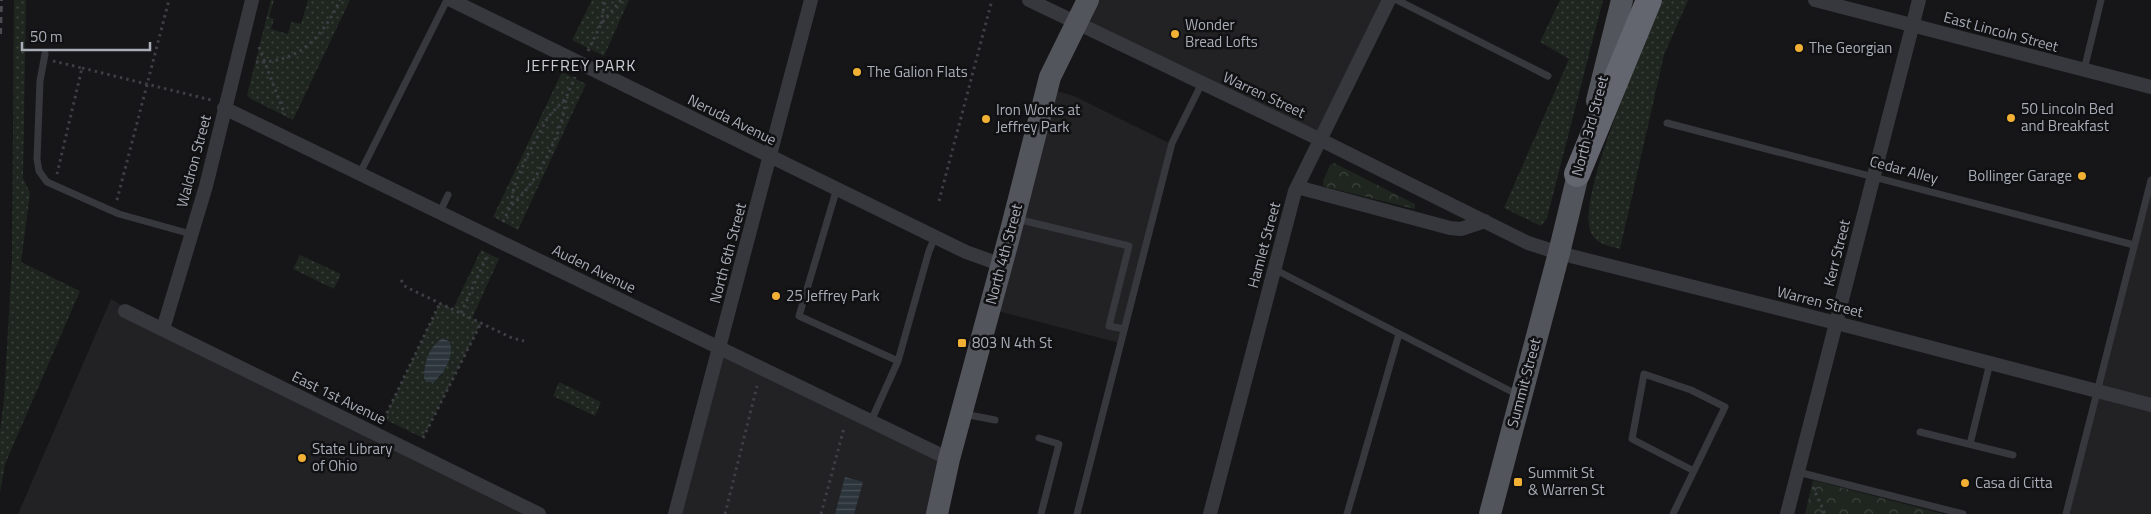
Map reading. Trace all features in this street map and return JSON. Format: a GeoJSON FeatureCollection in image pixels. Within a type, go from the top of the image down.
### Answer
{"type":"FeatureCollection","features":[{"type":"Feature","properties":{"kind":"highway"},"geometry":{"type":"LineString","coordinates":[[1577,174],[1649,0]]}},
{"type":"Feature","properties":{"kind":"main road","name":"North 4th Street"},"geometry":{"type":"LineString","coordinates":[[937,514],[949,459],[1002,265],[1050,77],[1088,0]]}},
{"type":"Feature","properties":{"kind":"main road","name":"North 3rd Street"},"geometry":{"type":"LineString","coordinates":[[1559,253],[1577,174],[1622,0]]}},
{"type":"Feature","properties":{"kind":"main road","name":"Summit Street"},"geometry":{"type":"LineString","coordinates":[[1490,514],[1559,253]]}},
{"type":"Feature","properties":{"kind":"street","name":"Waldron Street"},"geometry":{"type":"LineString","coordinates":[[163,330],[206,186],[252,0]]}},
{"type":"Feature","properties":{"kind":"street","name":"Neruda Avenue"},"geometry":{"type":"LineString","coordinates":[[449,0],[973,255],[1002,265]]}},
{"type":"Feature","properties":{"kind":"street","name":"North 6th Street"},"geometry":{"type":"LineString","coordinates":[[676,514],[811,0]]}},
{"type":"Feature","properties":{"kind":"street","name":"Warren Street"},"geometry":{"type":"LineString","coordinates":[[1029,0],[1321,140],[1528,243],[1559,253],[2151,405]]}},
{"type":"Feature","properties":{"kind":"street","name":"Hamlet Street"},"geometry":{"type":"LineString","coordinates":[[1210,514],[1297,187],[1389,0]]}},
{"type":"Feature","properties":{"kind":"street","name":"East Lincoln Street"},"geometry":{"type":"LineString","coordinates":[[1815,0],[2151,87]]}},
{"type":"Feature","properties":{"kind":"street","name":"Kerr Street"},"geometry":{"type":"LineString","coordinates":[[1787,514],[1920,0]]}},
{"type":"Feature","properties":{"kind":"street","name":"Auden Avenue"},"geometry":{"type":"LineString","coordinates":[[224,108],[949,459]]}},
{"type":"Feature","properties":{"kind":"street"},"geometry":{"type":"LineString","coordinates":[[1297,187],[1450,228],[1461,229],[1484,221]]}},
{"type":"Feature","properties":{"kind":"street","name":"East 1st Avenue"},"geometry":{"type":"LineString","coordinates":[[125,311],[539,514]]}},
{"type":"Feature","properties":{"kind":"lane"},"geometry":{"type":"LineString","coordinates":[[360,174],[449,0]]}},
{"type":"Feature","properties":{"kind":"lane"},"geometry":{"type":"LineString","coordinates":[[1397,0],[1548,76]]}},
{"type":"Feature","properties":{"kind":"lane"},"geometry":{"type":"LineString","coordinates":[[2084,70],[2102,0]]}},
{"type":"Feature","properties":{"kind":"lane"},"geometry":{"type":"LineString","coordinates":[[45,56],[40,81],[37,159],[39,171],[47,182],[118,214],[191,234]]}},
{"type":"Feature","properties":{"kind":"lane"},"geometry":{"type":"LineString","coordinates":[[1077,514],[1172,143],[1202,83]]}},
{"type":"Feature","properties":{"kind":"lane","name":"Cedar Alley"},"geometry":{"type":"LineString","coordinates":[[1667,123],[2134,245]]}},
{"type":"Feature","properties":{"kind":"lane"},"geometry":{"type":"LineString","coordinates":[[2066,514],[2151,180]]}},
{"type":"Feature","properties":{"kind":"lane"},"geometry":{"type":"LineString","coordinates":[[837,188],[799,316],[898,360]]}},
{"type":"Feature","properties":{"kind":"lane"},"geometry":{"type":"LineString","coordinates":[[440,212],[448,195]]}},
{"type":"Feature","properties":{"kind":"lane"},"geometry":{"type":"LineString","coordinates":[[2142,215],[2151,217]]}},
{"type":"Feature","properties":{"kind":"lane"},"geometry":{"type":"LineString","coordinates":[[1014,219],[1129,246],[1109,326],[1124,329]]}},
{"type":"Feature","properties":{"kind":"lane"},"geometry":{"type":"LineString","coordinates":[[871,421],[898,360],[935,236]]}},
{"type":"Feature","properties":{"kind":"lane"},"geometry":{"type":"LineString","coordinates":[[1274,269],[1521,397]]}},
{"type":"Feature","properties":{"kind":"lane"},"geometry":{"type":"LineString","coordinates":[[1347,514],[1398,334]]}},
{"type":"Feature","properties":{"kind":"lane"},"geometry":{"type":"LineString","coordinates":[[1970,444],[1990,363]]}},
{"type":"Feature","properties":{"kind":"lane"},"geometry":{"type":"LineString","coordinates":[[1673,514],[1724,408],[1684,387],[1644,374],[1632,439],[1694,470]]}},
{"type":"Feature","properties":{"kind":"lane"},"geometry":{"type":"LineString","coordinates":[[962,413],[995,420]]}},
{"type":"Feature","properties":{"kind":"lane"},"geometry":{"type":"LineString","coordinates":[[1920,432],[2013,455]]}},
{"type":"Feature","properties":{"kind":"lane"},"geometry":{"type":"LineString","coordinates":[[1039,438],[1059,444],[1041,514]]}},
{"type":"Feature","properties":{"kind":"lane"},"geometry":{"type":"LineString","coordinates":[[1798,472],[1963,514]]}},
{"type":"Feature","properties":{"kind":"path"},"geometry":{"type":"LineString","coordinates":[[108,197],[118,200],[168,0]]}},
{"type":"Feature","properties":{"kind":"path"},"geometry":{"type":"LineString","coordinates":[[256,62],[286,58],[308,46],[323,31],[340,0]]}},
{"type":"Feature","properties":{"kind":"path"},"geometry":{"type":"LineString","coordinates":[[601,24],[601,13],[605,0]]}},
{"type":"Feature","properties":{"kind":"path"},"geometry":{"type":"LineString","coordinates":[[511,205],[526,191],[541,166],[561,120],[566,98],[581,65],[601,24],[621,0]]}},
{"type":"Feature","properties":{"kind":"path"},"geometry":{"type":"LineString","coordinates":[[939,201],[992,0]]}},
{"type":"Feature","properties":{"kind":"path"},"geometry":{"type":"LineString","coordinates":[[260,47],[285,115]]}},
{"type":"Feature","properties":{"kind":"path"},"geometry":{"type":"LineString","coordinates":[[45,56],[82,68],[211,100]]}},
{"type":"Feature","properties":{"kind":"path"},"geometry":{"type":"LineString","coordinates":[[64,178],[56,173],[82,68]]}},
{"type":"Feature","properties":{"kind":"path"},"geometry":{"type":"LineString","coordinates":[[503,222],[511,205],[514,187],[526,158],[548,117],[558,104],[566,98]]}},
{"type":"Feature","properties":{"kind":"path"},"geometry":{"type":"LineString","coordinates":[[461,313],[488,254]]}},
{"type":"Feature","properties":{"kind":"path"},"geometry":{"type":"LineString","coordinates":[[401,280],[406,287],[512,338],[524,341]]}},
{"type":"Feature","properties":{"kind":"path"},"geometry":{"type":"LineString","coordinates":[[384,419],[440,303]]}},
{"type":"Feature","properties":{"kind":"path"},"geometry":{"type":"LineString","coordinates":[[423,438],[481,323]]}},
{"type":"Feature","properties":{"kind":"path"},"geometry":{"type":"LineString","coordinates":[[725,514],[757,386]]}},
{"type":"Feature","properties":{"kind":"path"},"geometry":{"type":"LineString","coordinates":[[821,514],[844,428]]}},
{"type":"Feature","properties":{"kind":"path"},"geometry":{"type":"LineString","coordinates":[[1812,484],[1825,514]]}},
{"type":"Feature","properties":{"kind":"shaded area"},"geometry":{"type":"Polygon","coordinates":[[[1082,0],[1385,0],[1318,140],[1076,24],[1082,0]]]}},
{"type":"Feature","properties":{"kind":"shaded area"},"geometry":{"type":"Polygon","coordinates":[[[1047,88],[1074,96],[1171,144],[1123,344],[990,309],[1047,88]]]}},
{"type":"Feature","properties":{"kind":"shaded area"},"geometry":{"type":"Polygon","coordinates":[[[2151,180],[2151,514],[2066,514],[2151,180]]]}},
{"type":"Feature","properties":{"kind":"shaded area"},"geometry":{"type":"Polygon","coordinates":[[[111,299],[149,321],[540,514],[18,514],[111,299]]]}},
{"type":"Feature","properties":{"kind":"shaded area"},"geometry":{"type":"Polygon","coordinates":[[[443,338],[450,342],[450,359],[442,374],[434,382],[426,382],[424,372],[428,355],[438,341],[443,338]]]}},
{"type":"Feature","properties":{"kind":"shaded area"},"geometry":{"type":"Polygon","coordinates":[[[722,351],[952,463],[939,514],[679,514],[722,351]]]}},
{"type":"Feature","properties":{"kind":"shaded area"},"geometry":{"type":"Polygon","coordinates":[[[845,477],[863,482],[854,514],[835,514],[845,477]]]}},
{"type":"Feature","properties":{"kind":"green space"},"geometry":{"type":"Polygon","coordinates":[[[14,0],[26,0],[23,178],[30,193],[21,262],[80,291],[5,464],[0,493],[0,431],[4,399],[12,261],[14,0]]]}},
{"type":"Feature","properties":{"kind":"green space"},"geometry":{"type":"Polygon","coordinates":[[[271,0],[274,0],[269,17],[274,19],[271,29],[288,34],[291,22],[301,24],[308,0],[350,0],[293,120],[251,99],[247,95],[271,0]]]}},
{"type":"Feature","properties":{"kind":"green space"},"geometry":{"type":"Polygon","coordinates":[[[592,0],[629,0],[604,56],[572,40],[592,0]]]}},
{"type":"Feature","properties":{"kind":"green space"},"geometry":{"type":"Polygon","coordinates":[[[1560,0],[1603,0],[1547,218],[1541,226],[1504,208],[1569,59],[1540,42],[1560,0]]]}},
{"type":"Feature","properties":{"kind":"green space"},"geometry":{"type":"Polygon","coordinates":[[[1663,0],[1688,0],[1664,55],[1620,249],[1598,241],[1592,235],[1589,211],[1603,151],[1629,81],[1663,0]]]}},
{"type":"Feature","properties":{"kind":"green space"},"geometry":{"type":"Polygon","coordinates":[[[562,72],[586,84],[518,230],[493,217],[562,72]]]}},
{"type":"Feature","properties":{"kind":"green space"},"geometry":{"type":"Polygon","coordinates":[[[1334,163],[1415,204],[1415,209],[1326,187],[1323,185],[1323,181],[1330,165],[1334,163]]]}},
{"type":"Feature","properties":{"kind":"green space"},"geometry":{"type":"Polygon","coordinates":[[[481,250],[499,259],[472,318],[481,323],[423,438],[384,419],[440,303],[453,309],[481,250]],[[443,339],[435,345],[426,363],[424,372],[434,382],[442,375],[447,339],[443,339]]]}},
{"type":"Feature","properties":{"kind":"green space"},"geometry":{"type":"Polygon","coordinates":[[[300,255],[341,274],[334,289],[293,269],[300,255]]]}},
{"type":"Feature","properties":{"kind":"green space"},"geometry":{"type":"Polygon","coordinates":[[[559,382],[601,402],[595,416],[553,396],[559,382]]]}},
{"type":"Feature","properties":{"kind":"green space"},"geometry":{"type":"Polygon","coordinates":[[[1813,480],[1943,514],[1805,514],[1813,480]]]}},
{"type":"Feature","properties":{"kind":"railway"},"geometry":{"type":"LineString","coordinates":[[0,34],[1,0]]}},
{"type":"Feature","properties":{"kind":"place","name":"Wonder Bread Lofts"},"geometry":{"type":"Point","coordinates":[1175,34]}},
{"type":"Feature","properties":{"kind":"place","name":"The Georgian"},"geometry":{"type":"Point","coordinates":[1799,48]}},
{"type":"Feature","properties":{"kind":"place","name":"The Galion Flats"},"geometry":{"type":"Point","coordinates":[857,72]}},
{"type":"Feature","properties":{"kind":"place","name":"50 Lincoln Bed and Breakfast"},"geometry":{"type":"Point","coordinates":[2011,118]}},
{"type":"Feature","properties":{"kind":"place","name":"Iron Works at Jeffrey Park"},"geometry":{"type":"Point","coordinates":[986,119]}},
{"type":"Feature","properties":{"kind":"place","name":"Bollinger Garage"},"geometry":{"type":"Point","coordinates":[2082,176]}},
{"type":"Feature","properties":{"kind":"place","name":"25 Jeffrey Park"},"geometry":{"type":"Point","coordinates":[776,296]}},
{"type":"Feature","properties":{"kind":"place","name":"803 N 4th St"},"geometry":{"type":"Point","coordinates":[962,343]}},
{"type":"Feature","properties":{"kind":"place","name":"State Library of Ohio"},"geometry":{"type":"Point","coordinates":[302,458]}},
{"type":"Feature","properties":{"kind":"place","name":"Summit St & Warren St"},"geometry":{"type":"Point","coordinates":[1518,482]}},
{"type":"Feature","properties":{"kind":"place","name":"Casa di Citta"},"geometry":{"type":"Point","coordinates":[1965,483]}},
{"type":"Feature","properties":{"kind":"district","name":"JEFFREY PARK"},"geometry":{"type":"Point","coordinates":[581,65]}}]}
